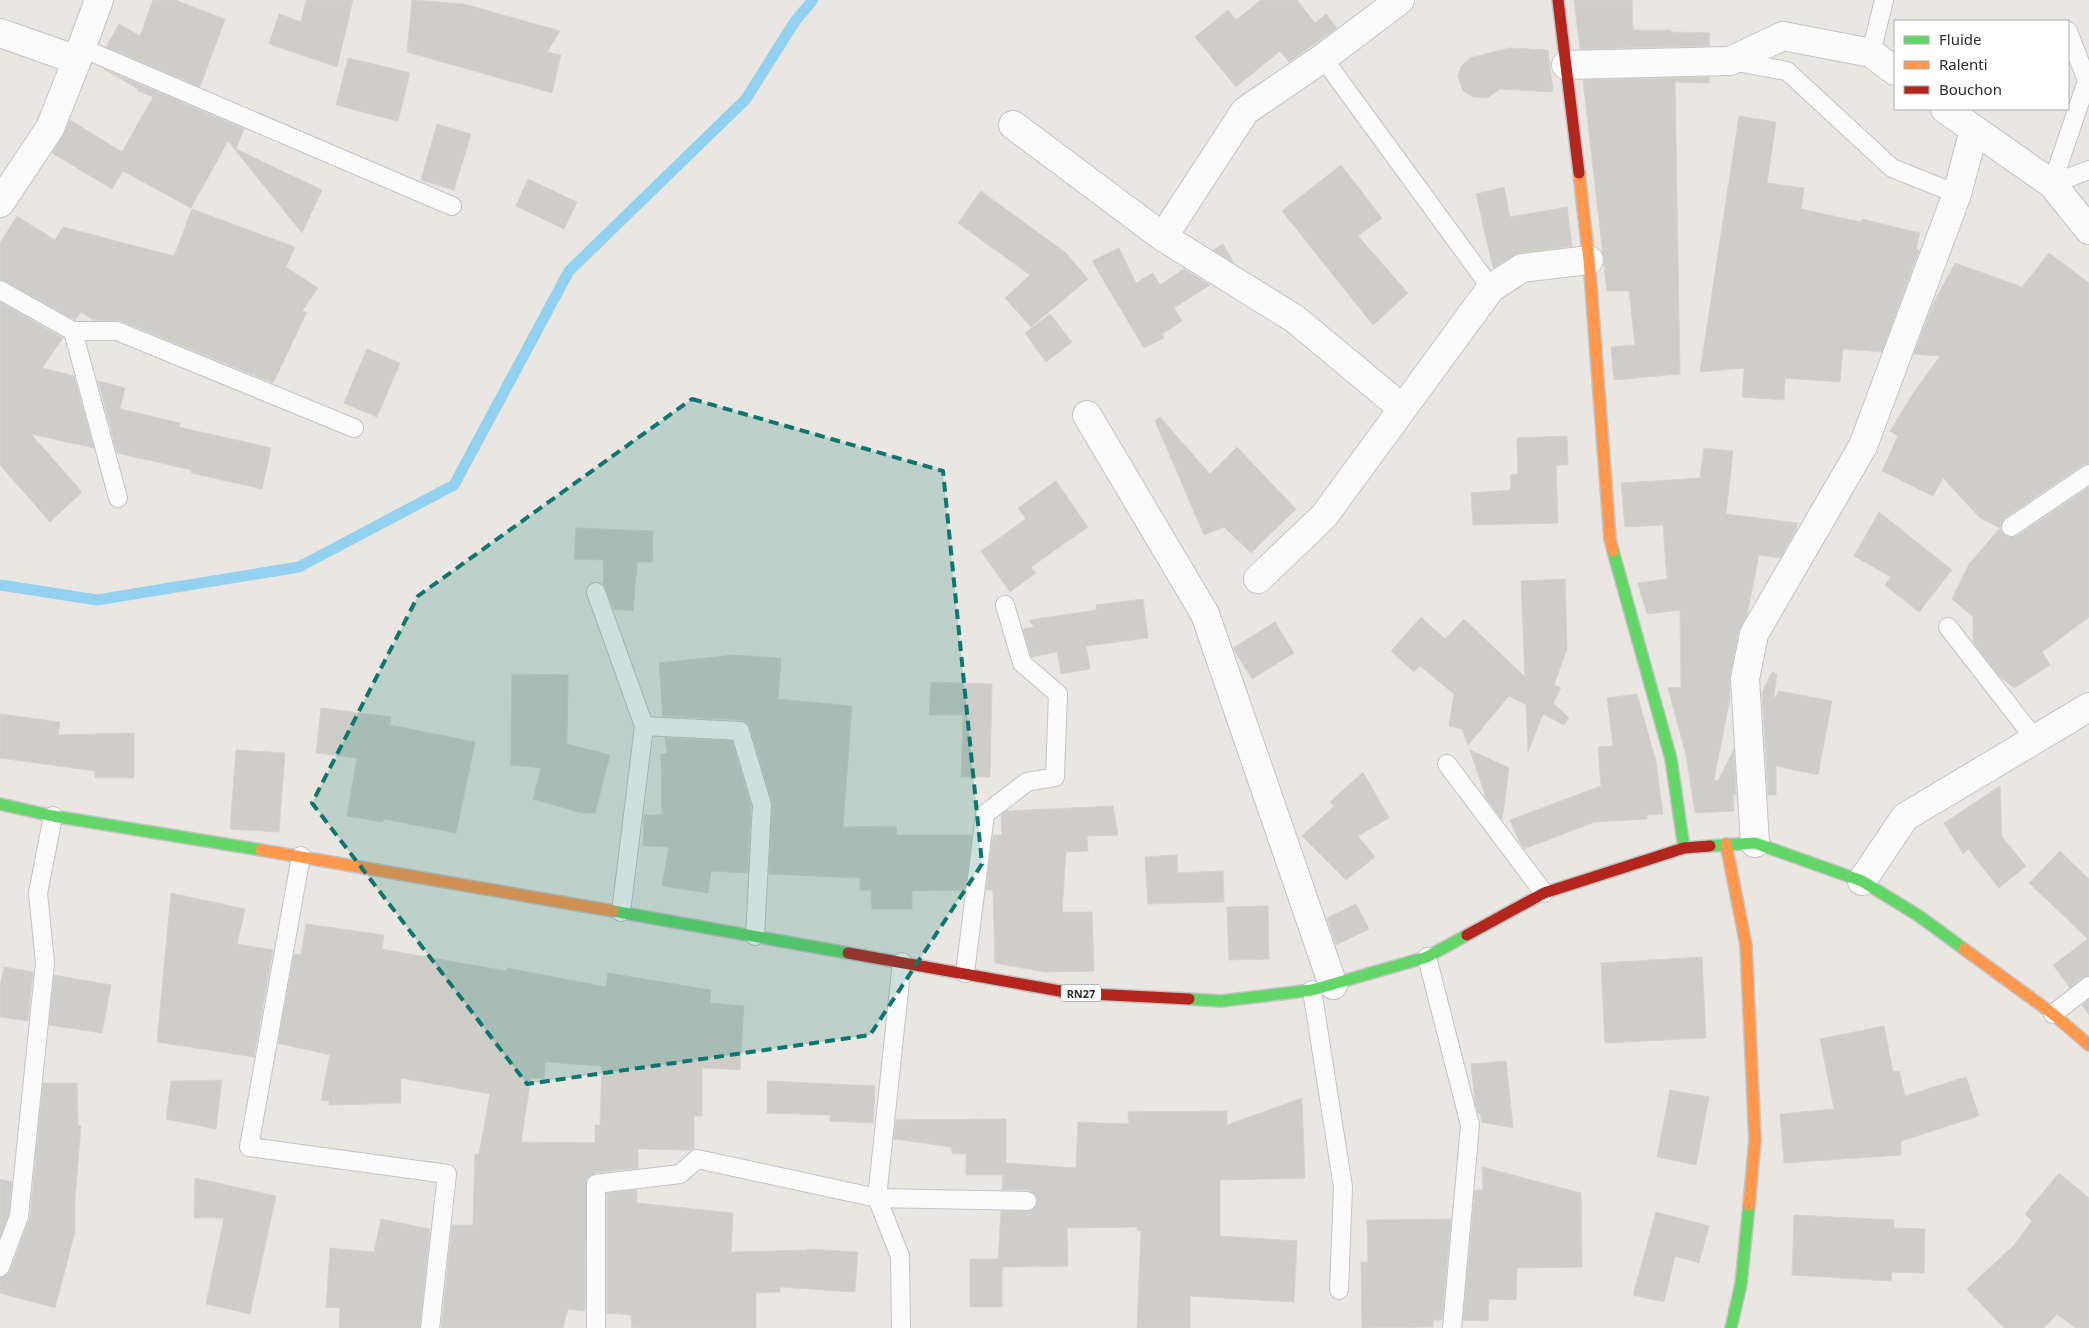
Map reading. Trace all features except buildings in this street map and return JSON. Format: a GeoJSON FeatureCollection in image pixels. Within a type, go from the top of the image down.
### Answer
{"type":"FeatureCollection","features":[{"type":"Feature","properties":{"kind":"main road"},"geometry":{"type":"LineString","coordinates":[[1558,0],[1588,260],[1610,539],[1671,759],[1684,848]]}},
{"type":"Feature","properties":{"kind":"main road","name":"RN27"},"geometry":{"type":"LineString","coordinates":[[0,804],[53,816],[301,856],[1071,993],[1221,1001],[1322,987],[1427,957],[1544,893],[1684,848],[1755,843],[1862,881],[1919,916],[2053,1014],[2089,1045]]}},
{"type":"Feature","properties":{"kind":"main road"},"geometry":{"type":"LineString","coordinates":[[1726,844],[1746,945],[1755,1140],[1741,1284],[1731,1328]]}},
{"type":"Feature","properties":{"kind":"street"},"geometry":{"type":"LineString","coordinates":[[0,203],[50,128],[80,54],[99,0]]}},
{"type":"Feature","properties":{"kind":"street"},"geometry":{"type":"LineString","coordinates":[[1163,237],[1245,111],[1323,58],[1400,0]]}},
{"type":"Feature","properties":{"kind":"street"},"geometry":{"type":"LineString","coordinates":[[0,32],[80,54]]}},
{"type":"Feature","properties":{"kind":"street"},"geometry":{"type":"LineString","coordinates":[[1566,64],[1730,61],[1783,36],[1871,53],[1894,70]]}},
{"type":"Feature","properties":{"kind":"street"},"geometry":{"type":"LineString","coordinates":[[1946,110],[2052,184],[2089,230]]}},
{"type":"Feature","properties":{"kind":"street"},"geometry":{"type":"LineString","coordinates":[[1013,124],[1163,237],[1295,319],[1402,408]]}},
{"type":"Feature","properties":{"kind":"street"},"geometry":{"type":"LineString","coordinates":[[1755,843],[1745,679],[1754,634],[1863,446],[1957,194],[1974,130]]}},
{"type":"Feature","properties":{"kind":"street"},"geometry":{"type":"LineString","coordinates":[[1258,578],[1324,516],[1491,288],[1522,268],[1588,260]]}},
{"type":"Feature","properties":{"kind":"street"},"geometry":{"type":"LineString","coordinates":[[1087,415],[1205,614],[1322,987]]}},
{"type":"Feature","properties":{"kind":"street"},"geometry":{"type":"LineString","coordinates":[[1862,881],[1905,817],[2089,707]]}},
{"type":"Feature","properties":{"kind":"lane"},"geometry":{"type":"LineString","coordinates":[[1871,53],[1884,0]]}},
{"type":"Feature","properties":{"kind":"lane"},"geometry":{"type":"LineString","coordinates":[[2052,184],[2087,81],[2069,34]]}},
{"type":"Feature","properties":{"kind":"lane"},"geometry":{"type":"LineString","coordinates":[[80,54],[452,206]]}},
{"type":"Feature","properties":{"kind":"lane"},"geometry":{"type":"LineString","coordinates":[[1323,58],[1491,288]]}},
{"type":"Feature","properties":{"kind":"lane"},"geometry":{"type":"LineString","coordinates":[[1730,61],[1787,71],[1892,168],[1957,194]]}},
{"type":"Feature","properties":{"kind":"lane"},"geometry":{"type":"LineString","coordinates":[[2052,184],[2089,170]]}},
{"type":"Feature","properties":{"kind":"lane"},"geometry":{"type":"LineString","coordinates":[[0,290],[73,331],[117,331],[354,428]]}},
{"type":"Feature","properties":{"kind":"lane"},"geometry":{"type":"LineString","coordinates":[[73,331],[118,498]]}},
{"type":"Feature","properties":{"kind":"lane"},"geometry":{"type":"LineString","coordinates":[[2011,527],[2089,474]]}},
{"type":"Feature","properties":{"kind":"lane"},"geometry":{"type":"LineString","coordinates":[[596,592],[644,726],[621,912]]}},
{"type":"Feature","properties":{"kind":"lane"},"geometry":{"type":"LineString","coordinates":[[965,973],[985,814],[1027,782],[1056,777],[1058,694],[1022,663],[1005,605]]}},
{"type":"Feature","properties":{"kind":"lane"},"geometry":{"type":"LineString","coordinates":[[1948,627],[2035,739]]}},
{"type":"Feature","properties":{"kind":"lane"},"geometry":{"type":"LineString","coordinates":[[644,726],[740,731],[762,805],[755,936]]}},
{"type":"Feature","properties":{"kind":"lane"},"geometry":{"type":"LineString","coordinates":[[1446,764],[1544,893]]}},
{"type":"Feature","properties":{"kind":"lane"},"geometry":{"type":"LineString","coordinates":[[0,1267],[19,1216],[45,963],[38,893],[53,816]]}},
{"type":"Feature","properties":{"kind":"lane"},"geometry":{"type":"LineString","coordinates":[[301,856],[250,1147],[446,1174],[430,1328]]}},
{"type":"Feature","properties":{"kind":"lane"},"geometry":{"type":"LineString","coordinates":[[1427,957],[1470,1125],[1452,1328]]}},
{"type":"Feature","properties":{"kind":"lane"},"geometry":{"type":"LineString","coordinates":[[901,1328],[900,1256],[877,1198],[902,962]]}},
{"type":"Feature","properties":{"kind":"lane"},"geometry":{"type":"LineString","coordinates":[[2053,1014],[2089,986]]}},
{"type":"Feature","properties":{"kind":"lane"},"geometry":{"type":"LineString","coordinates":[[1322,987],[1343,1187],[1339,1290]]}},
{"type":"Feature","properties":{"kind":"lane"},"geometry":{"type":"LineString","coordinates":[[596,1328],[596,1184],[680,1174],[696,1159],[877,1198],[1027,1201]]}},
{"type":"Feature","properties":{"kind":"highlighted area"},"geometry":{"type":"Polygon","coordinates":[[[692,399],[943,471],[982,864],[870,1035],[527,1084],[312,803],[418,596],[692,399]]]}},
{"type":"Feature","properties":{"kind":"waterway"},"geometry":{"type":"LineString","coordinates":[[0,585],[97,600],[299,567],[454,485],[569,271],[745,100],[796,20],[813,0]]}},
{"type":"Feature","properties":{"kind":"traffic: fast"},"geometry":{"type":"LineString","coordinates":[[1613,551],[1671,759],[1684,848]]}},
{"type":"Feature","properties":{"kind":"traffic: fast"},"geometry":{"type":"LineString","coordinates":[[0,804],[53,816],[261,850]]}},
{"type":"Feature","properties":{"kind":"traffic: fast"},"geometry":{"type":"LineString","coordinates":[[1710,846],[1755,843],[1862,881],[1919,916],[1964,949]]}},
{"type":"Feature","properties":{"kind":"traffic: fast"},"geometry":{"type":"LineString","coordinates":[[613,911],[848,953]]}},
{"type":"Feature","properties":{"kind":"traffic: fast"},"geometry":{"type":"LineString","coordinates":[[1189,999],[1221,1001],[1312,990],[1427,957],[1467,935]]}},
{"type":"Feature","properties":{"kind":"traffic: fast"},"geometry":{"type":"LineString","coordinates":[[1731,1328],[1741,1284],[1749,1205]]}},
{"type":"Feature","properties":{"kind":"traffic: slow"},"geometry":{"type":"LineString","coordinates":[[1579,173],[1589,260],[1610,539],[1613,551]]}},
{"type":"Feature","properties":{"kind":"traffic: slow"},"geometry":{"type":"LineString","coordinates":[[1726,844],[1746,945],[1755,1140],[1749,1205]]}},
{"type":"Feature","properties":{"kind":"traffic: slow"},"geometry":{"type":"LineString","coordinates":[[261,850],[613,911]]}},
{"type":"Feature","properties":{"kind":"traffic: slow"},"geometry":{"type":"LineString","coordinates":[[1964,949],[2053,1014],[2089,1045]]}},
{"type":"Feature","properties":{"kind":"traffic: jam"},"geometry":{"type":"LineString","coordinates":[[1558,0],[1579,173]]}},
{"type":"Feature","properties":{"kind":"traffic: jam"},"geometry":{"type":"LineString","coordinates":[[1467,935],[1544,893],[1684,848],[1710,846]]}},
{"type":"Feature","properties":{"kind":"traffic: jam"},"geometry":{"type":"LineString","coordinates":[[848,953],[1071,993],[1189,999]]}}]}
